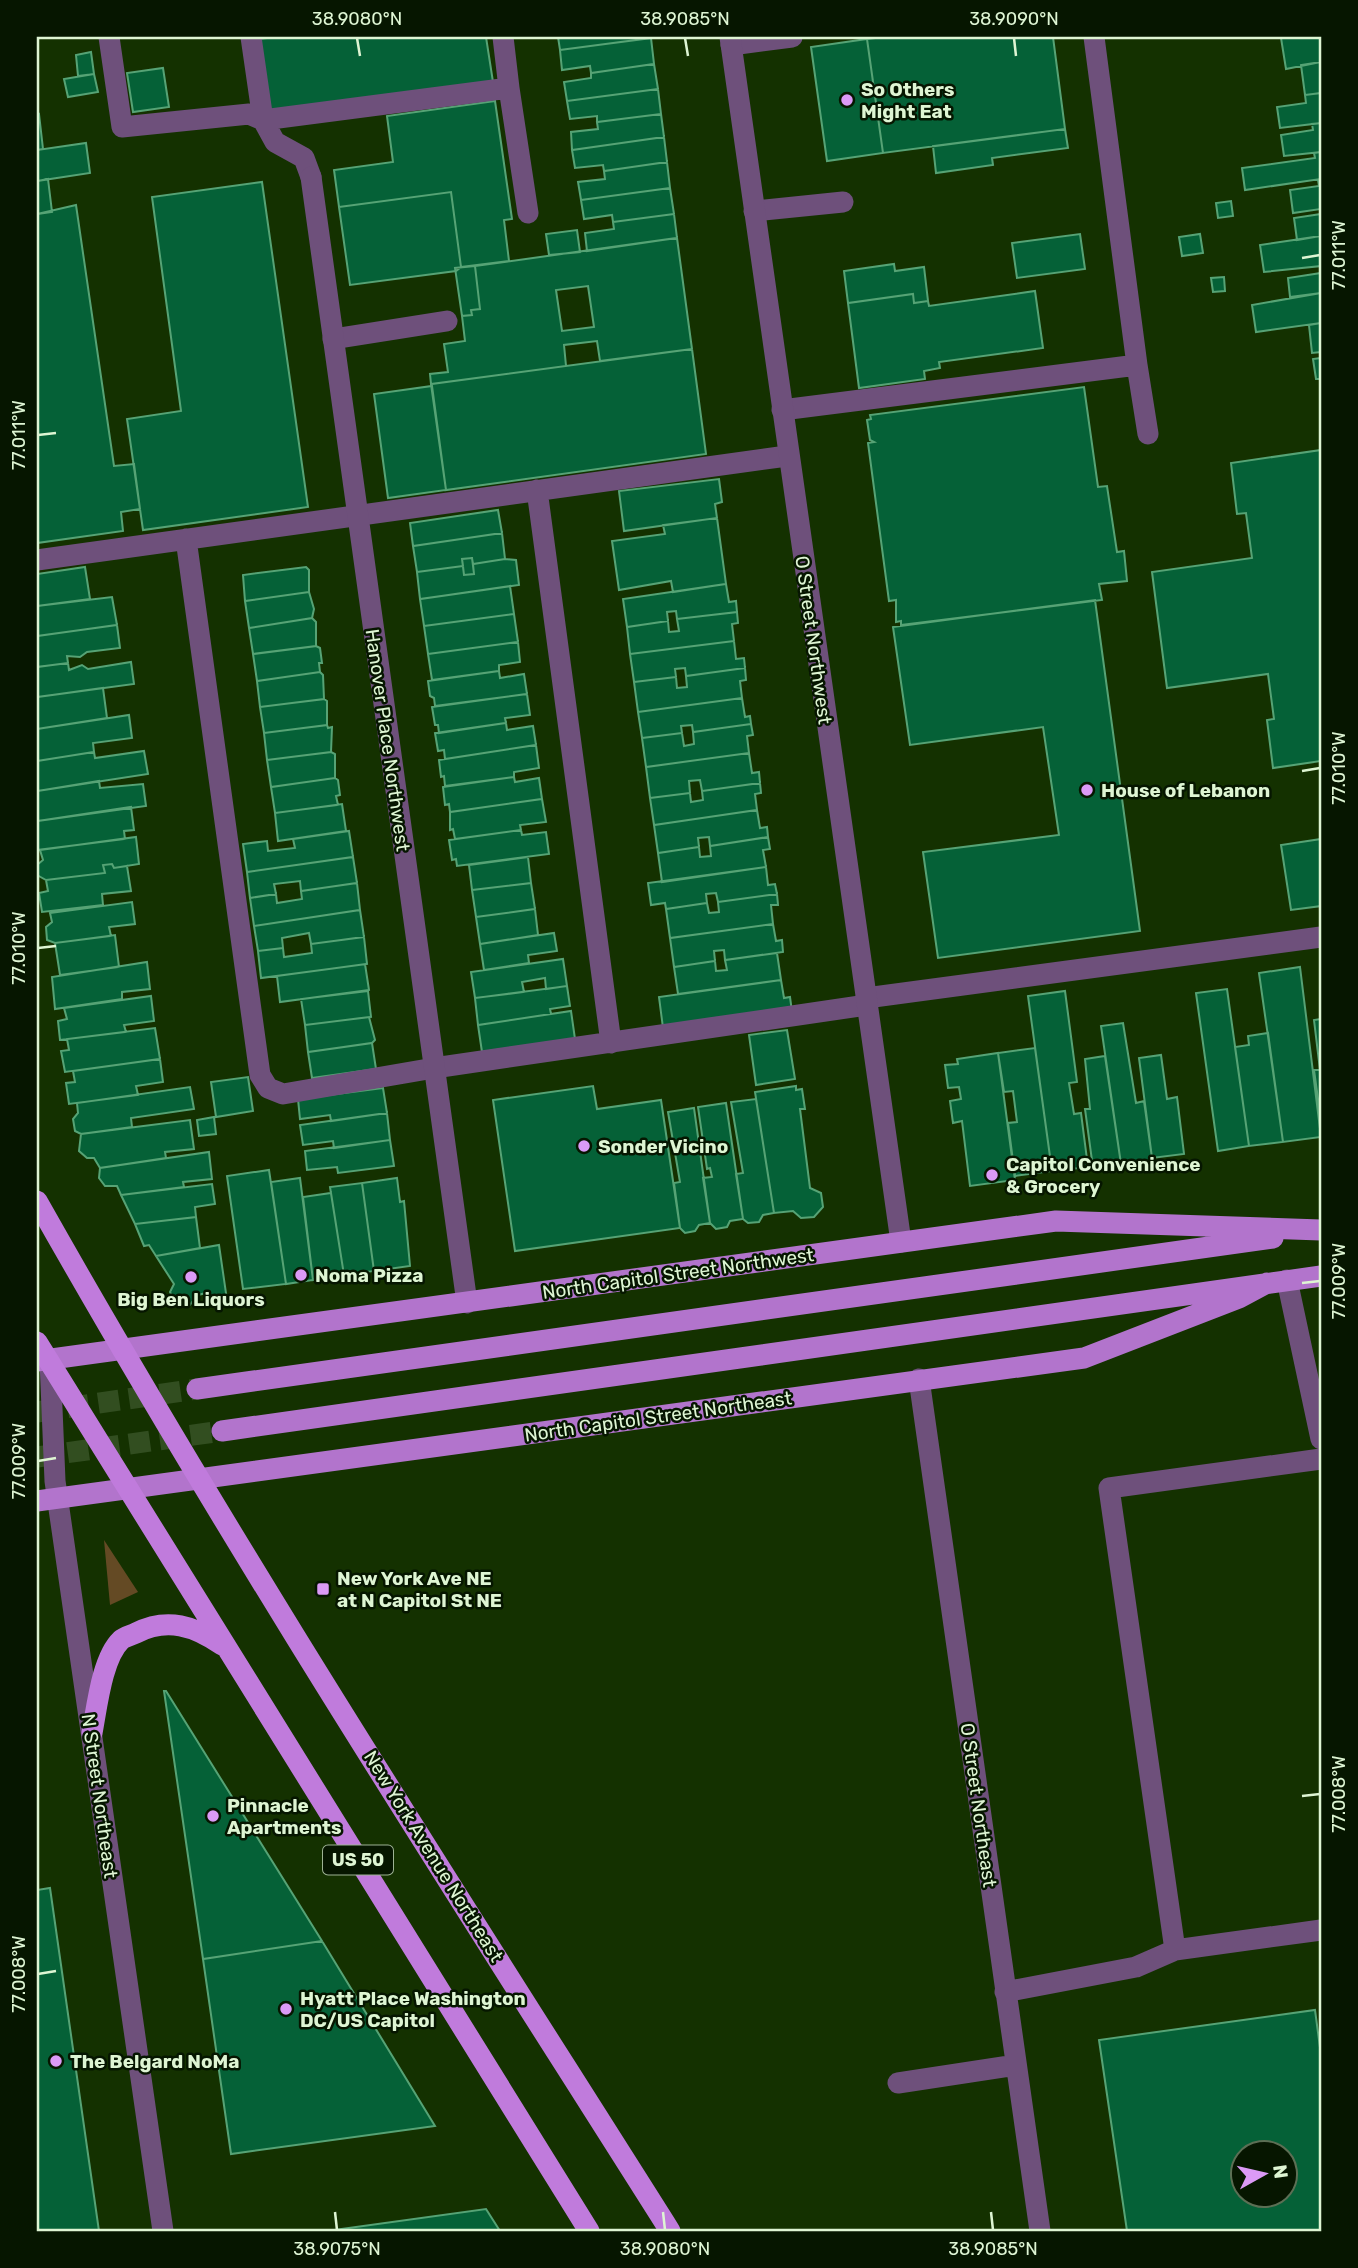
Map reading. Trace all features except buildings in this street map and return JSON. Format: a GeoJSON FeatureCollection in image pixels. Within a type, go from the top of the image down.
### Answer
{"type":"FeatureCollection","features":[{"type":"Feature","properties":{"kind":"highway","name":"New York Avenue Northeast"},"geometry":{"type":"LineString","coordinates":[[37,1201],[121,1352],[199,1479],[670,2231]]}},
{"type":"Feature","properties":{"kind":"highway","name":"US 50"},"geometry":{"type":"LineString","coordinates":[[37,1342],[43,1361],[129,1488],[589,2231]]}},
{"type":"Feature","properties":{"kind":"highway"},"geometry":{"type":"LineString","coordinates":[[92,1733],[105,1670],[121,1640],[147,1627],[177,1624],[201,1630],[227,1649]]}},
{"type":"Feature","properties":{"kind":"main road","name":"North Capitol Street Northwest"},"geometry":{"type":"LineString","coordinates":[[43,1361],[1056,1221],[1321,1231]]}},
{"type":"Feature","properties":{"kind":"main road","name":"North Capitol Street Northwest"},"geometry":{"type":"LineString","coordinates":[[197,1390],[1321,1231]]}},
{"type":"Feature","properties":{"kind":"main road","name":"North Capitol Street Northeast"},"geometry":{"type":"LineString","coordinates":[[222,1431],[1321,1276]]}},
{"type":"Feature","properties":{"kind":"main road","name":"North Capitol Street Northeast"},"geometry":{"type":"LineString","coordinates":[[47,1500],[1083,1358],[1277,1282]]}},
{"type":"Feature","properties":{"kind":"street"},"geometry":{"type":"LineString","coordinates":[[110,37],[122,127],[249,114],[262,120],[509,88]]}},
{"type":"Feature","properties":{"kind":"street"},"geometry":{"type":"LineString","coordinates":[[251,37],[262,120]]}},
{"type":"Feature","properties":{"kind":"street"},"geometry":{"type":"LineString","coordinates":[[503,37],[528,213]]}},
{"type":"Feature","properties":{"kind":"street"},"geometry":{"type":"LineString","coordinates":[[731,41],[792,37]]}},
{"type":"Feature","properties":{"kind":"street"},"geometry":{"type":"LineString","coordinates":[[1094,37],[1148,434]]}},
{"type":"Feature","properties":{"kind":"street","name":"O Street Northwest"},"geometry":{"type":"LineString","coordinates":[[731,41],[901,1242]]}},
{"type":"Feature","properties":{"kind":"street","name":"Hanover Place Northwest"},"geometry":{"type":"LineString","coordinates":[[262,120],[275,142],[304,158],[310,177],[467,1303]]}},
{"type":"Feature","properties":{"kind":"street"},"geometry":{"type":"LineString","coordinates":[[754,211],[843,202]]}},
{"type":"Feature","properties":{"kind":"street"},"geometry":{"type":"LineString","coordinates":[[333,339],[447,321]]}},
{"type":"Feature","properties":{"kind":"street"},"geometry":{"type":"LineString","coordinates":[[782,410],[1137,365]]}},
{"type":"Feature","properties":{"kind":"street"},"geometry":{"type":"LineString","coordinates":[[37,560],[788,456]]}},
{"type":"Feature","properties":{"kind":"street"},"geometry":{"type":"LineString","coordinates":[[537,491],[611,1042]]}},
{"type":"Feature","properties":{"kind":"street"},"geometry":{"type":"LineString","coordinates":[[186,539],[260,1075],[268,1088],[283,1094],[1203,945],[1321,937]]}},
{"type":"Feature","properties":{"kind":"street"},"geometry":{"type":"LineString","coordinates":[[1277,1282],[1321,1439]]}},
{"type":"Feature","properties":{"kind":"street","name":"N Street Northeast"},"geometry":{"type":"LineString","coordinates":[[43,1361],[47,1500],[92,1733],[163,2231]]}},
{"type":"Feature","properties":{"kind":"street","name":"O Street Northeast"},"geometry":{"type":"LineString","coordinates":[[919,1379],[1040,2231]]}},
{"type":"Feature","properties":{"kind":"street"},"geometry":{"type":"LineString","coordinates":[[1175,1950],[1109,1488],[1321,1459]]}},
{"type":"Feature","properties":{"kind":"street"},"geometry":{"type":"LineString","coordinates":[[1005,1992],[1136,1967],[1175,1950],[1321,1930]]}},
{"type":"Feature","properties":{"kind":"street"},"geometry":{"type":"LineString","coordinates":[[898,2082],[1016,2065]]}},
{"type":"Feature","properties":{"kind":"shaded area"},"geometry":{"type":"Polygon","coordinates":[[[104,1540],[138,1592],[110,1605],[104,1540]]]}},
{"type":"Feature","properties":{"kind":"tunnel"},"geometry":{"type":"LineString","coordinates":[[37,1412],[197,1389]]}},
{"type":"Feature","properties":{"kind":"tunnel"},"geometry":{"type":"LineString","coordinates":[[37,1457],[222,1431]]}},
{"type":"Feature","properties":{"kind":"place","name":"So Others Might Eat"},"geometry":{"type":"Point","coordinates":[847,100]}},
{"type":"Feature","properties":{"kind":"place","name":"House of Lebanon"},"geometry":{"type":"Point","coordinates":[1087,790]}},
{"type":"Feature","properties":{"kind":"place","name":"Sonder Vicino"},"geometry":{"type":"Point","coordinates":[584,1146]}},
{"type":"Feature","properties":{"kind":"place","name":"Capitol Convenience & Grocery"},"geometry":{"type":"Point","coordinates":[992,1175]}},
{"type":"Feature","properties":{"kind":"place","name":"Noma Pizza"},"geometry":{"type":"Point","coordinates":[301,1275]}},
{"type":"Feature","properties":{"kind":"place","name":"Big Ben Liquors"},"geometry":{"type":"Point","coordinates":[191,1277]}},
{"type":"Feature","properties":{"kind":"place","name":"New York Ave NE at N Capitol St NE"},"geometry":{"type":"Point","coordinates":[323,1589]}},
{"type":"Feature","properties":{"kind":"place","name":"Pinnacle Apartments"},"geometry":{"type":"Point","coordinates":[213,1816]}},
{"type":"Feature","properties":{"kind":"place","name":"Hyatt Place Washington DC/US Capitol"},"geometry":{"type":"Point","coordinates":[286,2009]}},
{"type":"Feature","properties":{"kind":"place","name":"The Belgard NoMa"},"geometry":{"type":"Point","coordinates":[56,2061]}}]}
